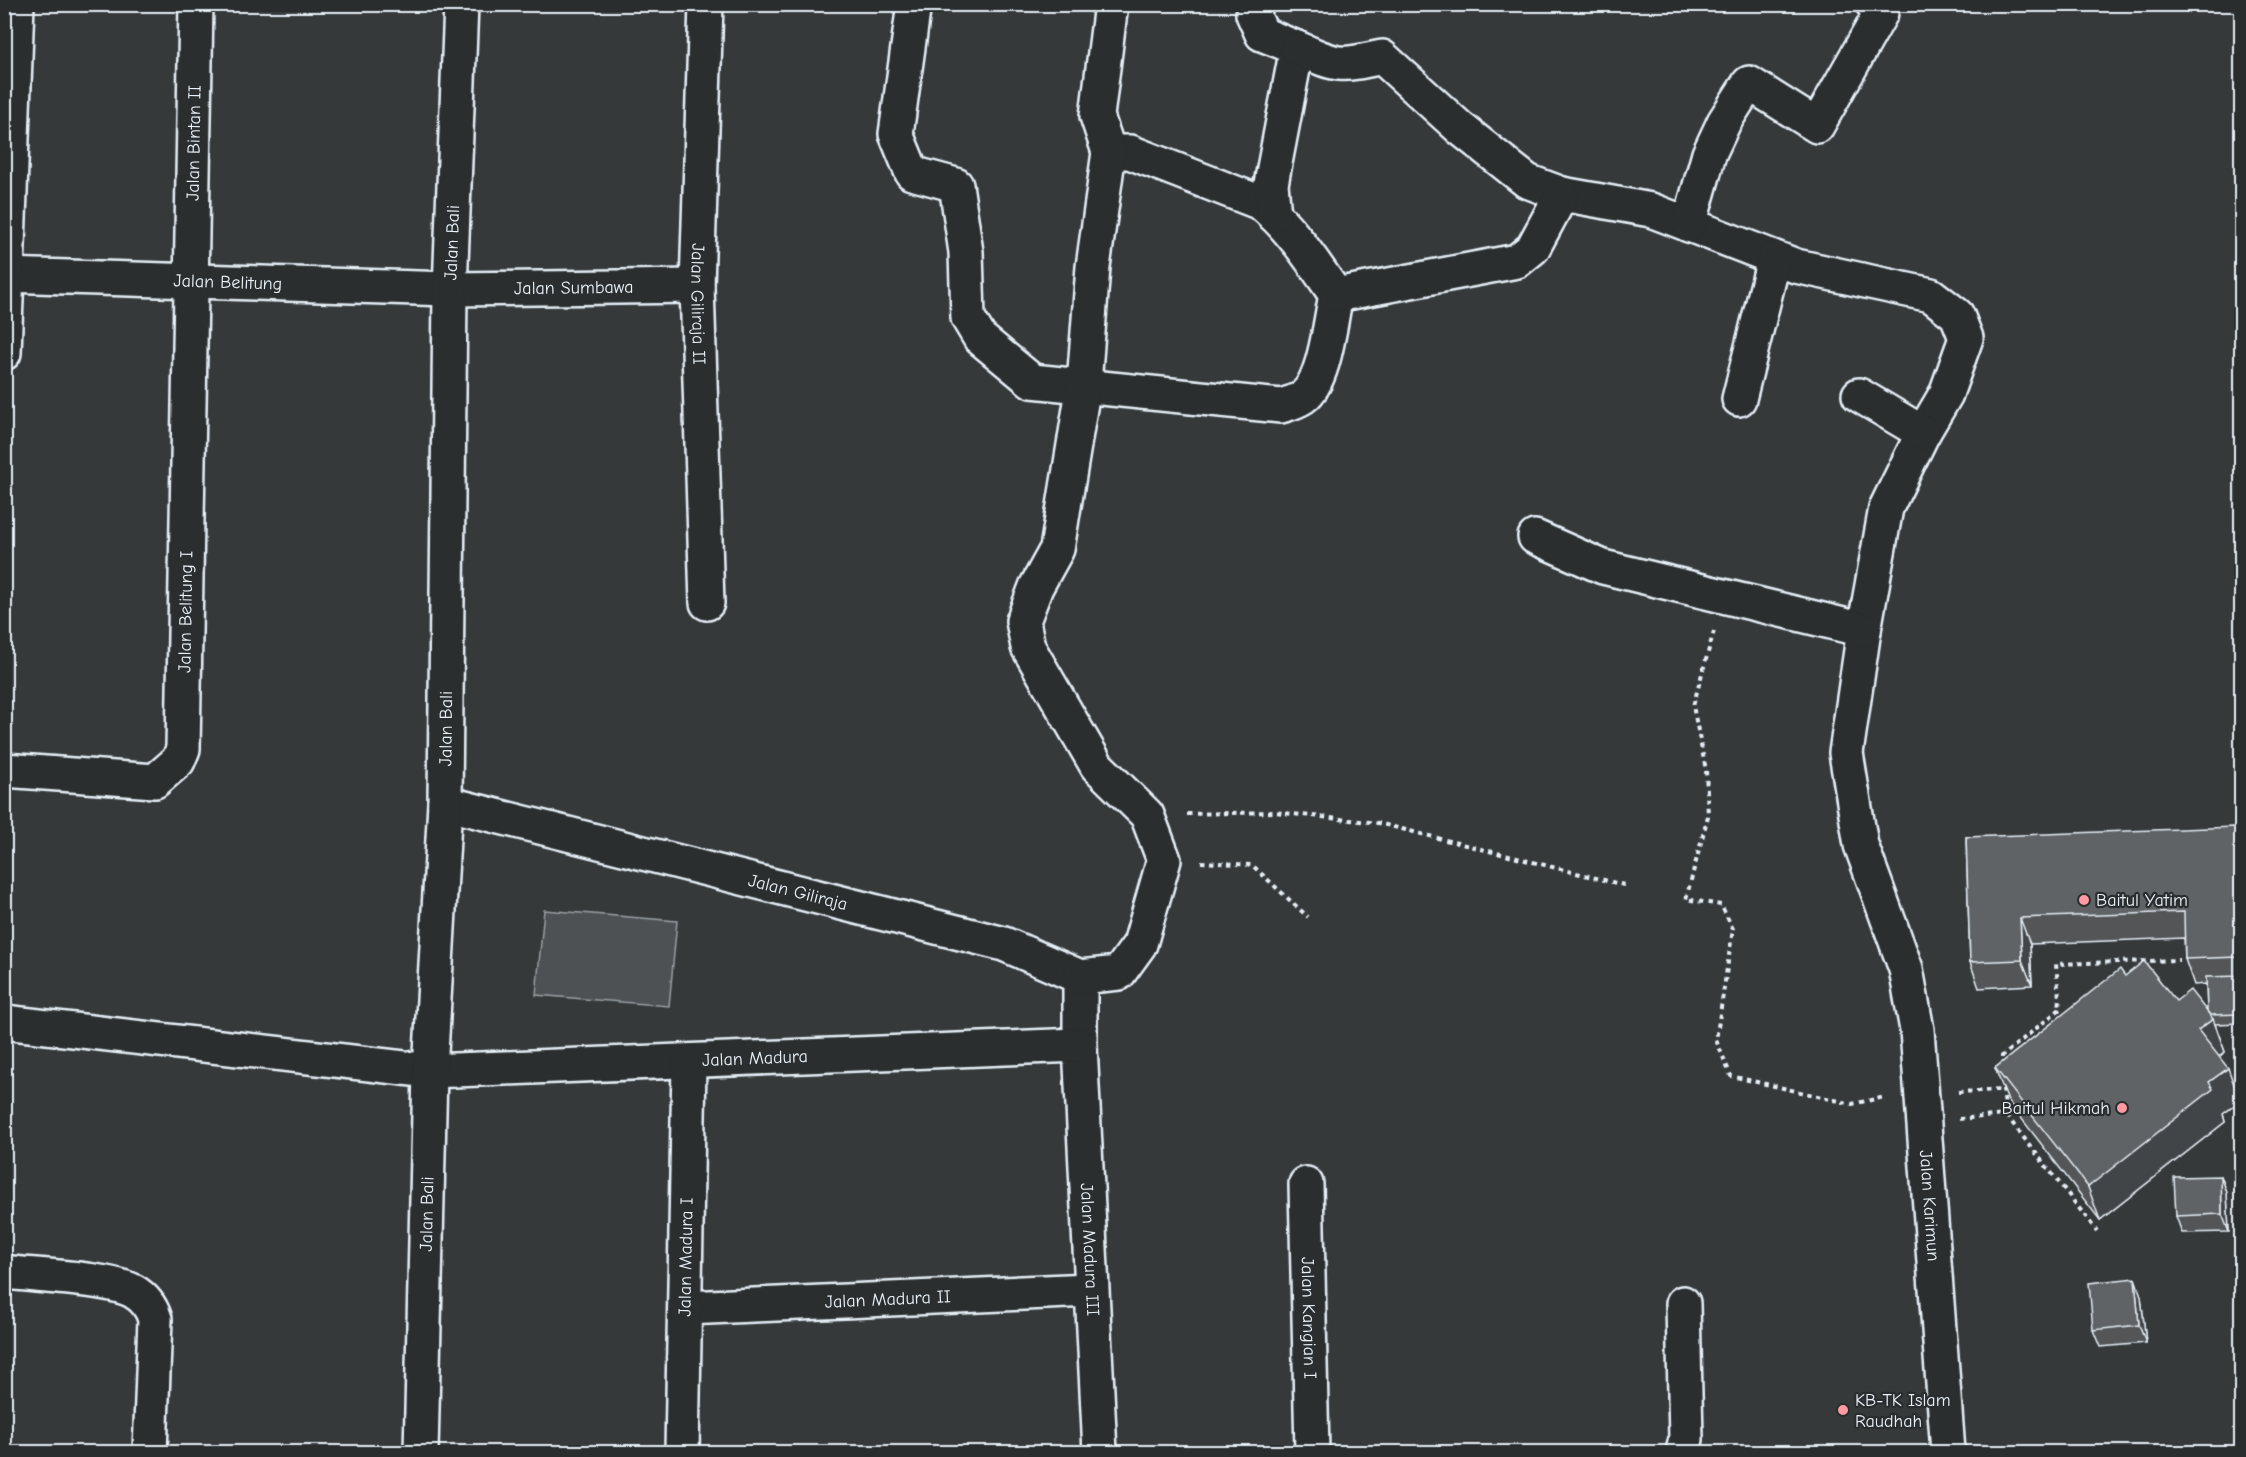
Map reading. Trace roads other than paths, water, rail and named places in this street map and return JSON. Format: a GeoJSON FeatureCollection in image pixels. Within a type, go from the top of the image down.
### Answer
{"type":"FeatureCollection","features":[{"type":"Feature","properties":{"kind":"street"},"geometry":{"type":"LineString","coordinates":[[4,353],[18,4]]}},
{"type":"Feature","properties":{"kind":"street","name":"Jalan Bintan II"},"geometry":{"type":"LineString","coordinates":[[191,282],[196,4]]}},
{"type":"Feature","properties":{"kind":"street","name":"Jalan Bali"},"geometry":{"type":"LineString","coordinates":[[421,1452],[430,1071],[445,803],[450,289],[461,4]]}},
{"type":"Feature","properties":{"kind":"street","name":"Jalan Giliraja II"},"geometry":{"type":"LineString","coordinates":[[706,4],[698,286],[707,603]]}},
{"type":"Feature","properties":{"kind":"street"},"geometry":{"type":"LineString","coordinates":[[914,4],[896,134],[912,173],[956,184],[966,252],[968,318],[980,338],[1032,381],[1084,384],[1281,406],[1302,398],[1312,387],[1321,368],[1336,295],[1274,215],[1261,203],[1130,152],[1109,152]]}},
{"type":"Feature","properties":{"kind":"street"},"geometry":{"type":"LineString","coordinates":[[1080,1045],[1080,977],[1119,973],[1140,944],[1164,860],[1147,815],[1098,766],[1028,647],[1023,621],[1036,587],[1057,549],[1084,384],[1093,267],[1109,152],[1097,116],[1111,4]]}},
{"type":"Feature","properties":{"kind":"street","name":"Jalan Karimun"},"geometry":{"type":"LineString","coordinates":[[1257,4],[1253,14],[1262,34],[1334,64],[1350,65],[1382,57],[1460,128],[1527,181],[1562,194],[1651,210],[1796,266],[1931,295],[1957,315],[1966,338],[1946,394],[1923,433],[1886,508],[1864,630],[1846,753],[1861,845],[1906,969],[1917,1030],[1923,1093],[1922,1122],[1951,1449]]}},
{"type":"Feature","properties":{"kind":"street"},"geometry":{"type":"LineString","coordinates":[[1689,225],[1709,154],[1749,83],[1817,126],[1881,14],[1873,4]]}},
{"type":"Feature","properties":{"kind":"street"},"geometry":{"type":"LineString","coordinates":[[1274,215],[1271,184],[1297,48]]}},
{"type":"Feature","properties":{"kind":"street"},"geometry":{"type":"LineString","coordinates":[[1336,295],[1517,261],[1533,248],[1562,194]]}},
{"type":"Feature","properties":{"kind":"street"},"geometry":{"type":"LineString","coordinates":[[1739,399],[1774,259]]}},
{"type":"Feature","properties":{"kind":"street","name":"Jalan Belitung"},"geometry":{"type":"LineString","coordinates":[[6,275],[450,289]]}},
{"type":"Feature","properties":{"kind":"street","name":"Jalan Belitung I"},"geometry":{"type":"LineString","coordinates":[[4,770],[155,781],[166,775],[178,761],[183,749],[191,282]]}},
{"type":"Feature","properties":{"kind":"street","name":"Jalan Sumbawa"},"geometry":{"type":"LineString","coordinates":[[450,289],[698,286]]}},
{"type":"Feature","properties":{"kind":"street"},"geometry":{"type":"LineString","coordinates":[[1859,395],[1923,433]]}},
{"type":"Feature","properties":{"kind":"street"},"geometry":{"type":"LineString","coordinates":[[1535,537],[1603,567],[1864,630]]}},
{"type":"Feature","properties":{"kind":"street","name":"Jalan Giliraja"},"geometry":{"type":"LineString","coordinates":[[445,803],[1004,944],[1080,977]]}},
{"type":"Feature","properties":{"kind":"street","name":"Jalan Madura"},"geometry":{"type":"LineString","coordinates":[[4,1022],[430,1071],[689,1063],[1080,1045]]}},
{"type":"Feature","properties":{"kind":"street","name":"Jalan Madura III"},"geometry":{"type":"LineString","coordinates":[[1080,1045],[1090,1290],[1100,1452]]}},
{"type":"Feature","properties":{"kind":"street","name":"Jalan Madura I"},"geometry":{"type":"LineString","coordinates":[[682,1452],[687,1308],[689,1063]]}},
{"type":"Feature","properties":{"kind":"street","name":"Jalan Kangian I"},"geometry":{"type":"LineString","coordinates":[[1306,1184],[1312,1452]]}},
{"type":"Feature","properties":{"kind":"street"},"geometry":{"type":"LineString","coordinates":[[4,1272],[116,1285],[133,1292],[152,1308],[155,1319],[150,1452]]}},
{"type":"Feature","properties":{"kind":"street","name":"Jalan Madura II"},"geometry":{"type":"LineString","coordinates":[[687,1308],[1090,1290]]}},
{"type":"Feature","properties":{"kind":"street"},"geometry":{"type":"LineString","coordinates":[[1683,1304],[1686,1439],[1683,1452]]}},
{"type":"Feature","properties":{"kind":"place","name":"Baitul Yatim"},"geometry":{"type":"Point","coordinates":[2084,900]}},
{"type":"Feature","properties":{"kind":"place","name":"Baitul Hikmah"},"geometry":{"type":"Point","coordinates":[2122,1108]}},
{"type":"Feature","properties":{"kind":"place","name":"KB-TK Islam Raudhah"},"geometry":{"type":"Point","coordinates":[1843,1410]}}]}
